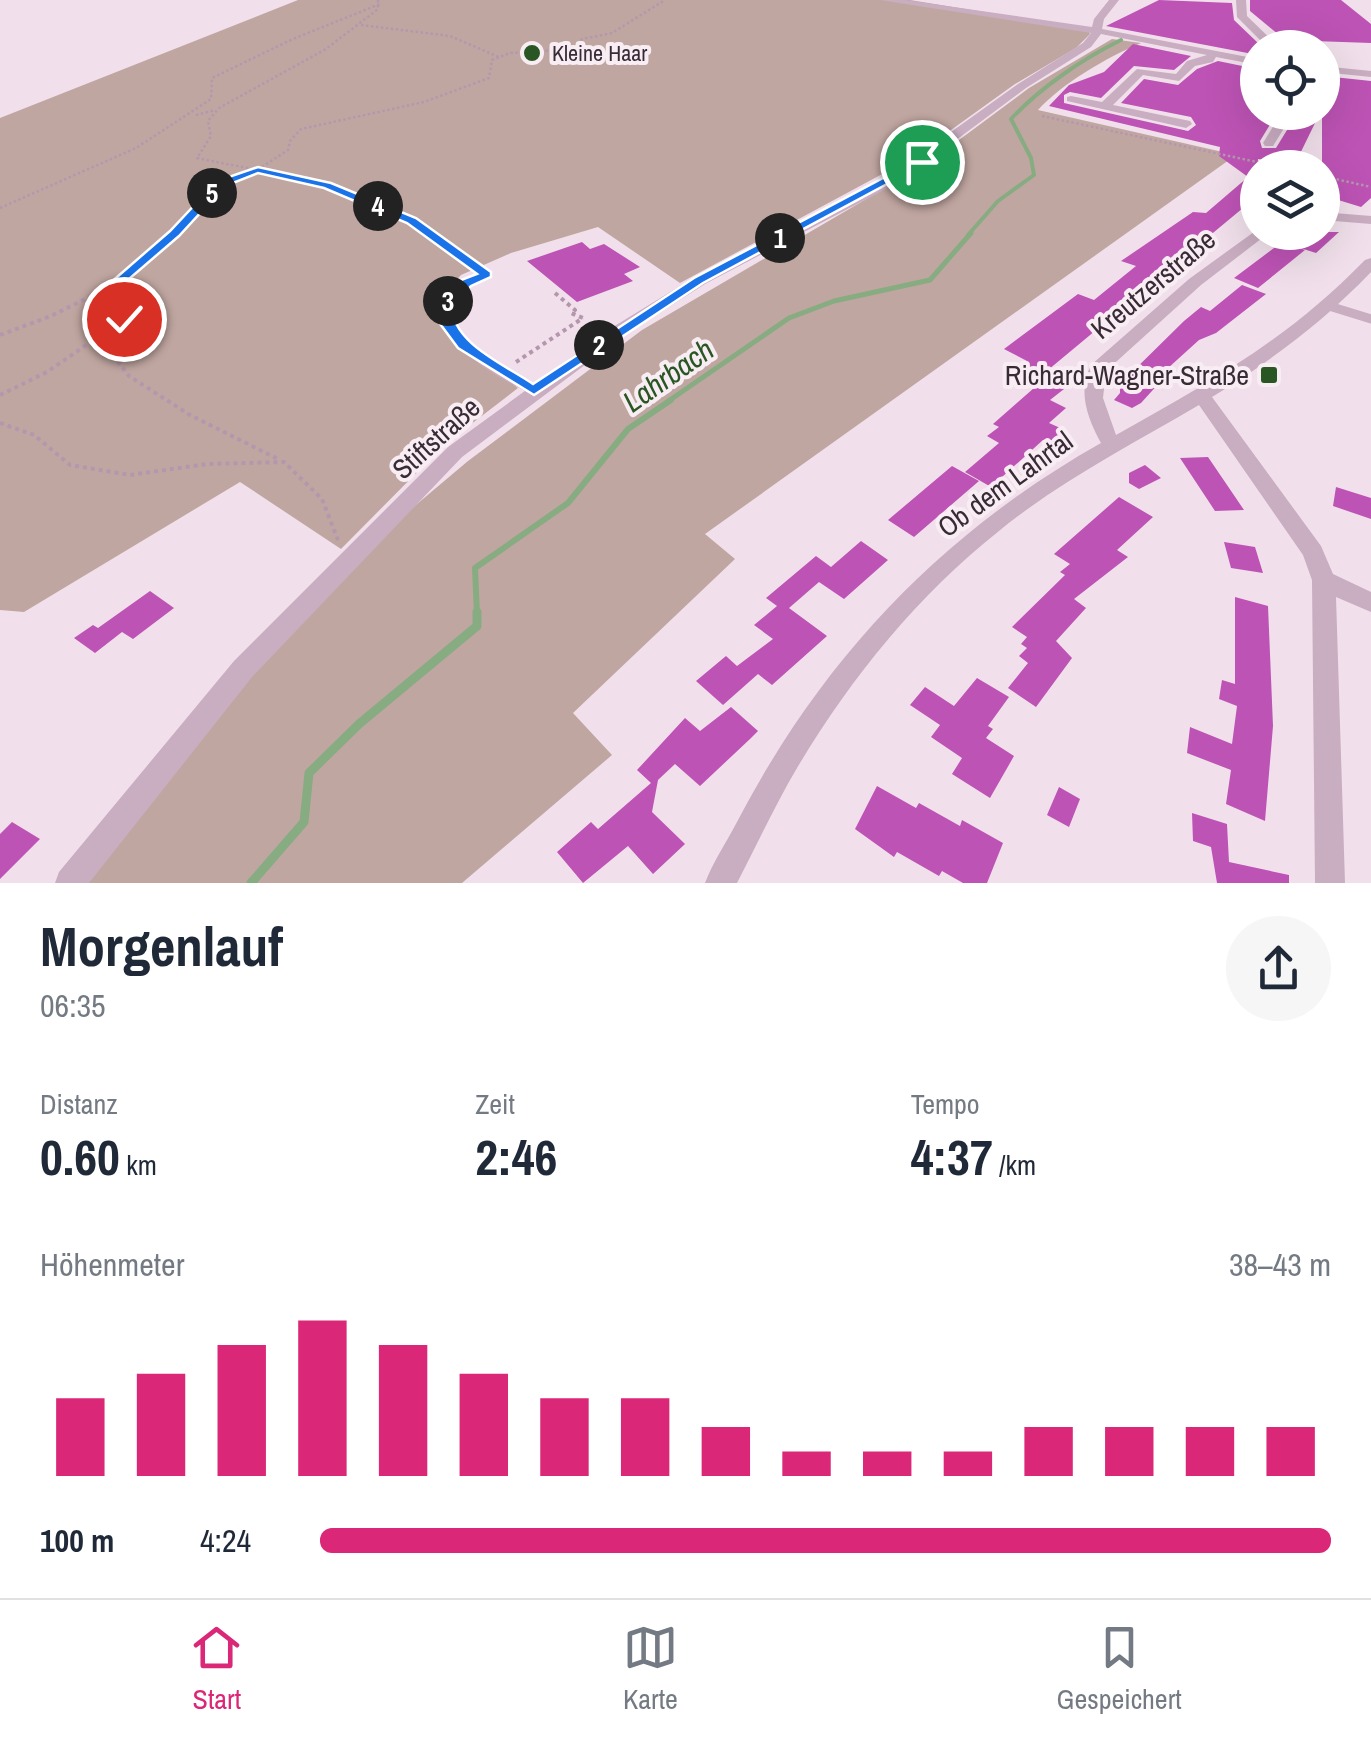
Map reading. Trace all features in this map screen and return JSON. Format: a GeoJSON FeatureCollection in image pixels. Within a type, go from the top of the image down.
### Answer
{"type":"FeatureCollection","features":[{"type":"Feature","properties":{"kind":"street"},"geometry":{"type":"LineString","coordinates":[[884,0],[1097,31],[1240,59]]}},
{"type":"Feature","properties":{"kind":"street","name":"Stiftstraße"},"geometry":{"type":"LineString","coordinates":[[70,883],[243,669],[455,452],[534,390],[699,280],[922,162],[1022,86],[1078,52],[1097,31],[1098,19],[1114,0]]}},
{"type":"Feature","properties":{"kind":"street"},"geometry":{"type":"LineString","coordinates":[[1242,0],[1242,16],[1256,30]]}},
{"type":"Feature","properties":{"kind":"street"},"geometry":{"type":"LineString","coordinates":[[1105,106],[1141,70],[1180,78],[1192,64],[1209,60],[1213,54]]}},
{"type":"Feature","properties":{"kind":"street"},"geometry":{"type":"LineString","coordinates":[[1340,71],[1371,74]]}},
{"type":"Feature","properties":{"kind":"street"},"geometry":{"type":"LineString","coordinates":[[1072,98],[1186,124]]}},
{"type":"Feature","properties":{"kind":"street"},"geometry":{"type":"LineString","coordinates":[[1269,142],[1277,130]]}},
{"type":"Feature","properties":{"kind":"street"},"geometry":{"type":"LineString","coordinates":[[1340,217],[1371,220]]}},
{"type":"Feature","properties":{"kind":"street","name":"Kreutzerstraße"},"geometry":{"type":"LineString","coordinates":[[1112,445],[1096,415],[1097,369],[1194,282],[1240,249]]}},
{"type":"Feature","properties":{"kind":"street","name":"Ob dem Lahrtal"},"geometry":{"type":"LineString","coordinates":[[720,883],[767,794],[817,715],[897,612],[994,523],[1112,445],[1291,338],[1366,275]]}},
{"type":"Feature","properties":{"kind":"street"},"geometry":{"type":"LineString","coordinates":[[1200,393],[1313,552],[1324,580],[1330,883]]}},
{"type":"Feature","properties":{"kind":"street"},"geometry":{"type":"LineString","coordinates":[[1324,580],[1371,603]]}},
{"type":"Feature","properties":{"kind":"lane"},"geometry":{"type":"LineString","coordinates":[[486,274],[466,283],[444,304],[444,321],[464,345],[500,372],[534,390]]}},
{"type":"Feature","properties":{"kind":"lane"},"geometry":{"type":"LineString","coordinates":[[1329,306],[1371,319]]}},
{"type":"Feature","properties":{"kind":"path"},"geometry":{"type":"LineString","coordinates":[[0,335],[51,316],[115,284],[174,234],[221,184],[258,170],[288,150],[290,141],[302,129],[424,102],[488,78],[492,60],[499,57],[575,49],[582,39],[612,33],[665,0]]}},
{"type":"Feature","properties":{"kind":"path"},"geometry":{"type":"LineString","coordinates":[[191,116],[219,108],[361,25],[379,2]]}},
{"type":"Feature","properties":{"kind":"path"},"geometry":{"type":"LineString","coordinates":[[0,208],[132,151],[191,116],[211,99],[212,78],[379,2]]}},
{"type":"Feature","properties":{"kind":"path"},"geometry":{"type":"LineString","coordinates":[[361,25],[450,36],[465,46],[499,57]]}},
{"type":"Feature","properties":{"kind":"path"},"geometry":{"type":"LineString","coordinates":[[219,108],[208,121],[212,136],[197,158],[327,185],[412,221],[486,274]]}},
{"type":"Feature","properties":{"kind":"path"},"geometry":{"type":"LineString","coordinates":[[1042,116],[1240,158]]}},
{"type":"Feature","properties":{"kind":"path"},"geometry":{"type":"LineString","coordinates":[[1340,180],[1371,186]]}},
{"type":"Feature","properties":{"kind":"path"},"geometry":{"type":"LineString","coordinates":[[0,396],[47,372],[124,319],[115,284]]}},
{"type":"Feature","properties":{"kind":"path"},"geometry":{"type":"LineString","coordinates":[[500,372],[582,318],[555,294]]}},
{"type":"Feature","properties":{"kind":"path"},"geometry":{"type":"LineString","coordinates":[[98,336],[129,376],[190,416],[284,462],[322,499],[347,563]]}},
{"type":"Feature","properties":{"kind":"path"},"geometry":{"type":"LineString","coordinates":[[0,422],[34,435],[70,464],[130,475],[207,464],[284,462]]}},
{"type":"Feature","properties":{"kind":"shaded area"},"geometry":{"type":"Polygon","coordinates":[[[298,0],[910,0],[1088,29],[1090,34],[1076,48],[1015,84],[912,158],[680,283],[598,227],[511,253],[461,275],[437,302],[464,345],[518,388],[444,445],[341,549],[240,482],[24,612],[0,610],[0,118],[298,0]]]}},
{"type":"Feature","properties":{"kind":"shaded area"},"geometry":{"type":"Polygon","coordinates":[[[1112,39],[1141,43],[1086,72],[1038,110],[1236,155],[705,534],[735,559],[573,713],[612,755],[462,883],[70,883],[243,669],[347,563],[468,461],[642,330],[928,163],[1029,88],[1112,39]]]}},
{"type":"Feature","properties":{"kind":"building"},"geometry":{"type":"Polygon","coordinates":[[[1159,0],[1232,3],[1234,20],[1244,30],[1240,30],[1240,52],[1106,26],[1159,0]]]}},
{"type":"Feature","properties":{"kind":"building"},"geometry":{"type":"Polygon","coordinates":[[[1250,0],[1341,0],[1371,24],[1371,43],[1340,42],[1340,30],[1273,30],[1250,11],[1250,0]]]}},
{"type":"Feature","properties":{"kind":"building"},"geometry":{"type":"Polygon","coordinates":[[[1133,44],[1191,56],[1174,70],[1134,66],[1101,98],[1070,92],[1064,95],[1064,103],[1188,131],[1196,125],[1191,117],[1121,103],[1144,79],[1178,85],[1197,69],[1218,61],[1240,66],[1240,130],[1267,130],[1260,141],[1262,148],[1276,148],[1287,130],[1312,130],[1302,150],[1240,150],[1240,171],[1219,156],[1220,147],[1049,106],[1069,85],[1104,72],[1133,44]]]}},
{"type":"Feature","properties":{"kind":"building"},"geometry":{"type":"Polygon","coordinates":[[[1340,78],[1371,81],[1371,198],[1361,207],[1340,201],[1340,150],[1322,150],[1322,130],[1340,130],[1340,78]]]}},
{"type":"Feature","properties":{"kind":"building"},"geometry":{"type":"Polygon","coordinates":[[[1240,184],[1240,210],[1048,370],[1073,382],[1050,400],[1066,408],[1049,423],[1067,431],[1052,445],[1043,440],[991,487],[965,472],[999,443],[987,436],[999,427],[993,424],[1034,388],[1025,383],[1037,374],[1020,366],[1027,361],[1004,349],[1078,294],[1094,300],[1136,266],[1121,261],[1193,212],[1206,213],[1240,184]]]}},
{"type":"Feature","properties":{"kind":"building"},"geometry":{"type":"Polygon","coordinates":[[[582,242],[590,249],[604,244],[640,267],[624,274],[633,281],[577,302],[527,261],[582,242]]]}},
{"type":"Feature","properties":{"kind":"building"},"geometry":{"type":"Polygon","coordinates":[[[1271,250],[1305,250],[1258,288],[1234,278],[1271,250]]]}},
{"type":"Feature","properties":{"kind":"building"},"geometry":{"type":"Polygon","coordinates":[[[1242,285],[1266,294],[1216,333],[1199,340],[1167,369],[1171,370],[1141,403],[1132,408],[1114,400],[1120,393],[1120,384],[1184,321],[1201,307],[1210,311],[1242,285]]]}},
{"type":"Feature","properties":{"kind":"building"},"geometry":{"type":"Polygon","coordinates":[[[1208,457],[1244,510],[1215,511],[1180,458],[1208,457]]]}},
{"type":"Feature","properties":{"kind":"building"},"geometry":{"type":"Polygon","coordinates":[[[1145,465],[1161,478],[1139,489],[1129,483],[1129,473],[1145,465]]]}},
{"type":"Feature","properties":{"kind":"building"},"geometry":{"type":"Polygon","coordinates":[[[952,466],[979,481],[914,537],[888,520],[952,466]]]}},
{"type":"Feature","properties":{"kind":"building"},"geometry":{"type":"Polygon","coordinates":[[[1336,487],[1371,498],[1371,519],[1333,506],[1336,487]]]}},
{"type":"Feature","properties":{"kind":"building"},"geometry":{"type":"Polygon","coordinates":[[[1119,497],[1153,517],[1117,550],[1128,557],[1074,599],[1086,608],[1056,641],[1072,658],[1036,707],[1008,688],[1028,663],[1019,656],[1027,648],[1021,644],[1027,637],[1012,627],[1065,575],[1060,572],[1070,564],[1054,554],[1119,497]]]}},
{"type":"Feature","properties":{"kind":"building"},"geometry":{"type":"Polygon","coordinates":[[[861,541],[888,560],[844,599],[819,582],[789,608],[827,636],[772,685],[758,674],[723,705],[696,681],[726,656],[737,666],[773,639],[754,625],[777,606],[766,598],[816,556],[831,567],[861,541]]]}},
{"type":"Feature","properties":{"kind":"building"},"geometry":{"type":"Polygon","coordinates":[[[1224,542],[1255,547],[1263,573],[1231,568],[1224,542]]]}},
{"type":"Feature","properties":{"kind":"building"},"geometry":{"type":"Polygon","coordinates":[[[150,591],[174,608],[133,639],[122,632],[95,653],[74,638],[93,625],[98,628],[150,591]]]}},
{"type":"Feature","properties":{"kind":"building"},"geometry":{"type":"Polygon","coordinates":[[[1235,597],[1268,606],[1273,726],[1265,821],[1226,804],[1231,770],[1187,753],[1190,727],[1232,744],[1237,706],[1219,699],[1222,680],[1235,684],[1235,597]]]}},
{"type":"Feature","properties":{"kind":"building"},"geometry":{"type":"Polygon","coordinates":[[[977,678],[1009,697],[988,726],[993,729],[986,738],[1014,756],[990,798],[952,774],[962,758],[931,737],[940,725],[910,705],[925,687],[954,706],[977,678]]]}},
{"type":"Feature","properties":{"kind":"building"},"geometry":{"type":"Polygon","coordinates":[[[731,707],[758,731],[700,786],[675,764],[658,780],[652,812],[685,844],[653,874],[628,846],[583,883],[557,852],[591,822],[598,829],[651,783],[637,770],[685,718],[700,731],[731,707]]]}},
{"type":"Feature","properties":{"kind":"building"},"geometry":{"type":"Polygon","coordinates":[[[877,786],[960,826],[962,820],[1003,843],[987,883],[963,883],[942,871],[939,876],[897,852],[894,857],[855,829],[877,786]]]}},
{"type":"Feature","properties":{"kind":"building"},"geometry":{"type":"Polygon","coordinates":[[[1059,787],[1080,799],[1069,827],[1047,815],[1059,787]]]}},
{"type":"Feature","properties":{"kind":"building"},"geometry":{"type":"Polygon","coordinates":[[[1192,813],[1227,824],[1229,862],[1289,875],[1289,883],[1217,883],[1211,847],[1193,841],[1192,813]]]}},
{"type":"Feature","properties":{"kind":"building"},"geometry":{"type":"Polygon","coordinates":[[[12,822],[40,839],[0,879],[0,834],[12,822]]]}},
{"type":"Feature","properties":{"kind":"waterway","name":"Lahrbach"},"geometry":{"type":"LineString","coordinates":[[968,235],[998,201],[1034,175],[1031,158],[1011,119],[1062,75],[1121,40]]}},
{"type":"Feature","properties":{"kind":"waterway","name":"Lahrbach"},"geometry":{"type":"LineString","coordinates":[[667,402],[789,318],[834,301],[930,280],[971,233]]}},
{"type":"Feature","properties":{"kind":"waterway","name":"Lahrbach"},"geometry":{"type":"LineString","coordinates":[[477,614],[475,568],[568,503],[628,429],[671,400]]}},
{"type":"Feature","properties":{"kind":"waterway","name":"Lahrbach"},"geometry":{"type":"LineString","coordinates":[[251,883],[304,822],[309,773],[359,724],[477,626],[477,614]]}},
{"type":"Feature","properties":{"kind":"place","name":"Kleine Haar"},"geometry":{"type":"Point","coordinates":[532,53]}},
{"type":"Feature","properties":{"kind":"place","name":"Richard-Wagner-Straße"},"geometry":{"type":"Point","coordinates":[1269,375]}},
{"type":"Feature","properties":{"kind":"route"},"geometry":{"type":"LineString","coordinates":[[124,319],[115,284],[174,234],[226,180],[258,170],[327,185],[412,221],[486,274],[466,283],[444,304],[444,321],[464,345],[500,372],[534,390],[699,280],[922,162]]}}]}
